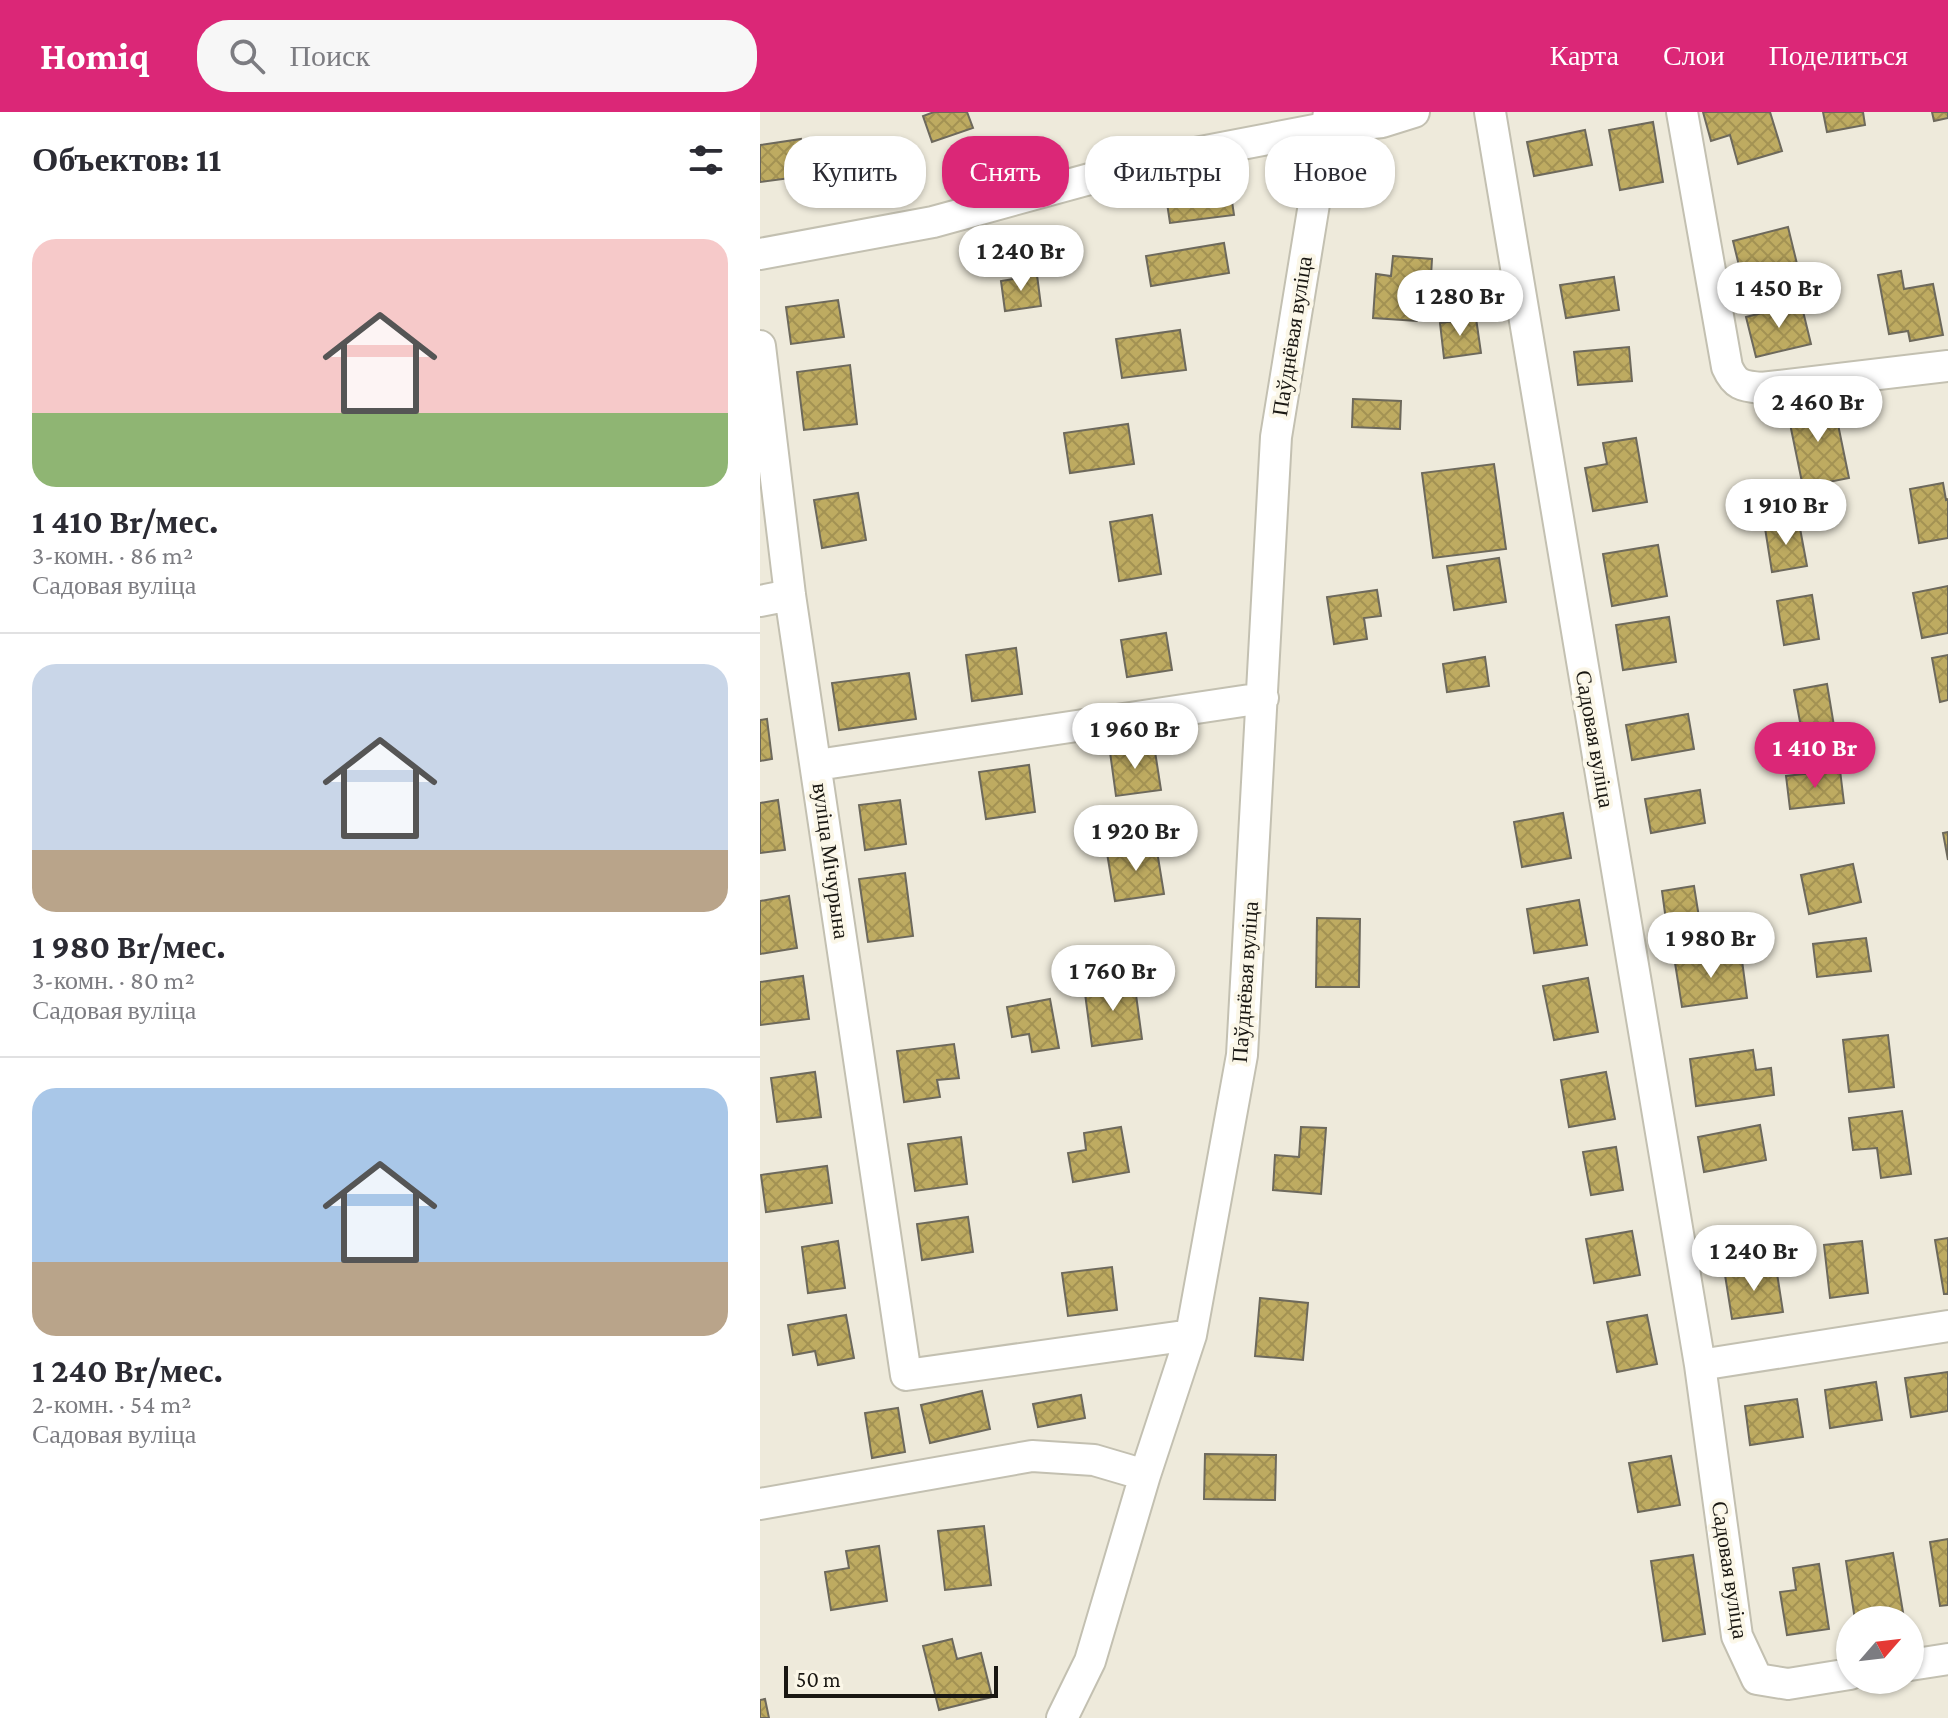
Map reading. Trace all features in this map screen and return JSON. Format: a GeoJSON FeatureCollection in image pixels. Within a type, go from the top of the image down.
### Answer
{"type":"FeatureCollection","features":[{"type":"Feature","properties":{"kind":"street"},"geometry":{"type":"LineString","coordinates":[[760,254],[933,222],[1159,160],[1327,120],[1382,122],[1414,112]]}},
{"type":"Feature","properties":{"kind":"street","name":"Садовая вуліца"},"geometry":{"type":"LineString","coordinates":[[1490,112],[1700,1365],[1737,1636],[1757,1679],[1788,1684],[1836,1676]]}},
{"type":"Feature","properties":{"kind":"street"},"geometry":{"type":"LineString","coordinates":[[1682,112],[1727,367],[1733,380],[1740,386],[1761,388],[1948,366]]}},
{"type":"Feature","properties":{"kind":"street","name":"Паўднёвая вуліца"},"geometry":{"type":"LineString","coordinates":[[1062,1718],[1090,1661],[1145,1475],[1191,1335],[1242,1055],[1276,437],[1327,120]]}},
{"type":"Feature","properties":{"kind":"street","name":"вуліца Мічурына"},"geometry":{"type":"LineString","coordinates":[[760,346],[790,595],[906,1375],[1191,1335]]}},
{"type":"Feature","properties":{"kind":"street"},"geometry":{"type":"LineString","coordinates":[[760,601],[790,595]]}},
{"type":"Feature","properties":{"kind":"street"},"geometry":{"type":"LineString","coordinates":[[817,765],[1263,698]]}},
{"type":"Feature","properties":{"kind":"street"},"geometry":{"type":"LineString","coordinates":[[1700,1365],[1948,1326]]}},
{"type":"Feature","properties":{"kind":"street"},"geometry":{"type":"LineString","coordinates":[[760,1504],[1032,1456],[1094,1460],[1145,1475]]}},
{"type":"Feature","properties":{"kind":"street"},"geometry":{"type":"LineString","coordinates":[[1924,1663],[1948,1659]]}},
{"type":"Feature","properties":{"kind":"building"},"geometry":{"type":"Polygon","coordinates":[[[934,112],[967,112],[973,128],[942,136],[932,142],[923,116],[934,112]]]}},
{"type":"Feature","properties":{"kind":"building"},"geometry":{"type":"Polygon","coordinates":[[[1703,112],[1770,112],[1782,151],[1738,164],[1730,135],[1711,141],[1703,112]]]}},
{"type":"Feature","properties":{"kind":"building"},"geometry":{"type":"Polygon","coordinates":[[[1823,112],[1863,112],[1865,125],[1827,132],[1823,112]]]}},
{"type":"Feature","properties":{"kind":"building"},"geometry":{"type":"Polygon","coordinates":[[[1932,112],[1948,112],[1948,118],[1934,121],[1932,112]]]}},
{"type":"Feature","properties":{"kind":"building"},"geometry":{"type":"Polygon","coordinates":[[[1653,122],[1663,182],[1620,190],[1609,130],[1653,122]]]}},
{"type":"Feature","properties":{"kind":"building"},"geometry":{"type":"Polygon","coordinates":[[[1585,130],[1592,165],[1534,176],[1527,142],[1585,130]]]}},
{"type":"Feature","properties":{"kind":"building"},"geometry":{"type":"Polygon","coordinates":[[[784,141],[784,179],[760,182],[760,145],[784,141]]]}},
{"type":"Feature","properties":{"kind":"building"},"geometry":{"type":"Polygon","coordinates":[[[1168,208],[1233,208],[1234,215],[1170,223],[1168,208]]]}},
{"type":"Feature","properties":{"kind":"building"},"geometry":{"type":"Polygon","coordinates":[[[1788,227],[1798,268],[1743,282],[1733,241],[1788,227]]]}},
{"type":"Feature","properties":{"kind":"building"},"geometry":{"type":"Polygon","coordinates":[[[1224,243],[1229,273],[1151,286],[1146,256],[1224,243]]]}},
{"type":"Feature","properties":{"kind":"building"},"geometry":{"type":"Polygon","coordinates":[[[1393,256],[1432,259],[1430,293],[1419,292],[1417,321],[1373,318],[1376,274],[1391,276],[1393,256]]]}},
{"type":"Feature","properties":{"kind":"building"},"geometry":{"type":"Polygon","coordinates":[[[1901,271],[1904,289],[1933,284],[1943,335],[1910,341],[1908,331],[1889,334],[1878,275],[1901,271]]]}},
{"type":"Feature","properties":{"kind":"building"},"geometry":{"type":"Polygon","coordinates":[[[1037,275],[1041,306],[1005,311],[1001,281],[1037,275]]]}},
{"type":"Feature","properties":{"kind":"building"},"geometry":{"type":"Polygon","coordinates":[[[1614,277],[1619,310],[1566,318],[1560,285],[1614,277]]]}},
{"type":"Feature","properties":{"kind":"building"},"geometry":{"type":"Polygon","coordinates":[[[838,300],[844,337],[791,344],[786,307],[838,300]]]}},
{"type":"Feature","properties":{"kind":"building"},"geometry":{"type":"Polygon","coordinates":[[[1801,303],[1811,344],[1756,357],[1746,317],[1801,303]]]}},
{"type":"Feature","properties":{"kind":"building"},"geometry":{"type":"Polygon","coordinates":[[[1476,318],[1481,353],[1444,358],[1440,323],[1476,318]]]}},
{"type":"Feature","properties":{"kind":"building"},"geometry":{"type":"Polygon","coordinates":[[[1180,330],[1186,370],[1122,378],[1116,339],[1180,330]]]}},
{"type":"Feature","properties":{"kind":"building"},"geometry":{"type":"Polygon","coordinates":[[[1629,347],[1632,381],[1578,385],[1574,352],[1629,347]]]}},
{"type":"Feature","properties":{"kind":"building"},"geometry":{"type":"Polygon","coordinates":[[[850,365],[857,424],[804,430],[797,372],[850,365]]]}},
{"type":"Feature","properties":{"kind":"building"},"geometry":{"type":"Polygon","coordinates":[[[1353,399],[1401,401],[1400,429],[1352,427],[1353,399]]]}},
{"type":"Feature","properties":{"kind":"building"},"geometry":{"type":"Polygon","coordinates":[[[1833,400],[1849,478],[1803,487],[1787,409],[1833,400]]]}},
{"type":"Feature","properties":{"kind":"building"},"geometry":{"type":"Polygon","coordinates":[[[1128,424],[1134,464],[1070,473],[1064,433],[1128,424]]]}},
{"type":"Feature","properties":{"kind":"building"},"geometry":{"type":"Polygon","coordinates":[[[1636,438],[1647,502],[1593,511],[1585,468],[1607,464],[1603,443],[1636,438]]]}},
{"type":"Feature","properties":{"kind":"building"},"geometry":{"type":"Polygon","coordinates":[[[1494,464],[1506,549],[1433,558],[1422,473],[1494,464]]]}},
{"type":"Feature","properties":{"kind":"building"},"geometry":{"type":"Polygon","coordinates":[[[1943,483],[1948,499],[1948,538],[1919,543],[1910,489],[1943,483]]]}},
{"type":"Feature","properties":{"kind":"building"},"geometry":{"type":"Polygon","coordinates":[[[858,493],[866,540],[822,548],[814,500],[858,493]]]}},
{"type":"Feature","properties":{"kind":"building"},"geometry":{"type":"Polygon","coordinates":[[[1152,515],[1161,574],[1119,581],[1110,522],[1152,515]]]}},
{"type":"Feature","properties":{"kind":"building"},"geometry":{"type":"Polygon","coordinates":[[[1799,523],[1807,566],[1772,572],[1765,528],[1799,523]]]}},
{"type":"Feature","properties":{"kind":"building"},"geometry":{"type":"Polygon","coordinates":[[[1658,545],[1667,596],[1612,606],[1603,554],[1658,545]]]}},
{"type":"Feature","properties":{"kind":"building"},"geometry":{"type":"Polygon","coordinates":[[[1499,558],[1506,602],[1454,610],[1447,566],[1499,558]]]}},
{"type":"Feature","properties":{"kind":"building"},"geometry":{"type":"Polygon","coordinates":[[[1948,586],[1948,633],[1922,638],[1913,593],[1948,586]]]}},
{"type":"Feature","properties":{"kind":"building"},"geometry":{"type":"Polygon","coordinates":[[[1377,590],[1381,616],[1364,618],[1367,639],[1334,644],[1327,597],[1377,590]]]}},
{"type":"Feature","properties":{"kind":"building"},"geometry":{"type":"Polygon","coordinates":[[[1812,595],[1819,639],[1784,645],[1777,601],[1812,595]]]}},
{"type":"Feature","properties":{"kind":"building"},"geometry":{"type":"Polygon","coordinates":[[[1669,617],[1676,662],[1623,670],[1616,625],[1669,617]]]}},
{"type":"Feature","properties":{"kind":"building"},"geometry":{"type":"Polygon","coordinates":[[[1166,633],[1172,670],[1127,677],[1121,640],[1166,633]]]}},
{"type":"Feature","properties":{"kind":"building"},"geometry":{"type":"Polygon","coordinates":[[[1016,648],[1022,694],[972,701],[966,655],[1016,648]]]}},
{"type":"Feature","properties":{"kind":"building"},"geometry":{"type":"Polygon","coordinates":[[[1948,655],[1948,700],[1940,702],[1932,658],[1948,655]]]}},
{"type":"Feature","properties":{"kind":"building"},"geometry":{"type":"Polygon","coordinates":[[[1485,657],[1489,686],[1447,692],[1443,664],[1485,657]]]}},
{"type":"Feature","properties":{"kind":"building"},"geometry":{"type":"Polygon","coordinates":[[[909,673],[916,719],[839,730],[832,683],[909,673]]]}},
{"type":"Feature","properties":{"kind":"building"},"geometry":{"type":"Polygon","coordinates":[[[1827,684],[1836,738],[1804,743],[1794,690],[1827,684]]]}},
{"type":"Feature","properties":{"kind":"building"},"geometry":{"type":"Polygon","coordinates":[[[1688,714],[1694,749],[1632,760],[1626,725],[1688,714]]]}},
{"type":"Feature","properties":{"kind":"building"},"geometry":{"type":"Polygon","coordinates":[[[767,719],[772,759],[760,761],[760,720],[767,719]]]}},
{"type":"Feature","properties":{"kind":"building"},"geometry":{"type":"Polygon","coordinates":[[[1154,745],[1161,790],[1116,796],[1110,752],[1154,745]]]}},
{"type":"Feature","properties":{"kind":"building"},"geometry":{"type":"Polygon","coordinates":[[[1029,765],[1035,812],[986,819],[979,772],[1029,765]]]}},
{"type":"Feature","properties":{"kind":"building"},"geometry":{"type":"Polygon","coordinates":[[[1840,770],[1844,803],[1790,809],[1786,776],[1840,770]]]}},
{"type":"Feature","properties":{"kind":"building"},"geometry":{"type":"Polygon","coordinates":[[[1700,790],[1705,823],[1651,833],[1645,799],[1700,790]]]}},
{"type":"Feature","properties":{"kind":"building"},"geometry":{"type":"Polygon","coordinates":[[[778,800],[785,850],[760,853],[760,803],[778,800]]]}},
{"type":"Feature","properties":{"kind":"building"},"geometry":{"type":"Polygon","coordinates":[[[900,800],[906,844],[865,850],[859,805],[900,800]]]}},
{"type":"Feature","properties":{"kind":"building"},"geometry":{"type":"Polygon","coordinates":[[[1563,813],[1571,858],[1522,867],[1514,822],[1563,813]]]}},
{"type":"Feature","properties":{"kind":"building"},"geometry":{"type":"Polygon","coordinates":[[[1948,832],[1948,860],[1943,833],[1948,832]]]}},
{"type":"Feature","properties":{"kind":"building"},"geometry":{"type":"Polygon","coordinates":[[[1156,845],[1164,894],[1115,901],[1107,853],[1156,845]]]}},
{"type":"Feature","properties":{"kind":"building"},"geometry":{"type":"Polygon","coordinates":[[[1853,864],[1861,902],[1809,914],[1801,875],[1853,864]]]}},
{"type":"Feature","properties":{"kind":"building"},"geometry":{"type":"Polygon","coordinates":[[[905,873],[913,936],[868,942],[859,879],[905,873]]]}},
{"type":"Feature","properties":{"kind":"building"},"geometry":{"type":"Polygon","coordinates":[[[1694,886],[1701,930],[1668,935],[1662,891],[1694,886]]]}},
{"type":"Feature","properties":{"kind":"building"},"geometry":{"type":"Polygon","coordinates":[[[789,896],[797,948],[760,954],[760,901],[789,896]]]}},
{"type":"Feature","properties":{"kind":"building"},"geometry":{"type":"Polygon","coordinates":[[[1579,900],[1587,945],[1534,953],[1527,909],[1579,900]]]}},
{"type":"Feature","properties":{"kind":"building"},"geometry":{"type":"Polygon","coordinates":[[[1317,918],[1360,919],[1359,987],[1316,987],[1317,918]]]}},
{"type":"Feature","properties":{"kind":"building"},"geometry":{"type":"Polygon","coordinates":[[[1866,938],[1871,971],[1817,977],[1813,944],[1866,938]]]}},
{"type":"Feature","properties":{"kind":"building"},"geometry":{"type":"Polygon","coordinates":[[[1741,953],[1747,998],[1682,1007],[1675,963],[1741,953]]]}},
{"type":"Feature","properties":{"kind":"building"},"geometry":{"type":"Polygon","coordinates":[[[803,976],[809,1019],[760,1025],[760,982],[803,976]]]}},
{"type":"Feature","properties":{"kind":"building"},"geometry":{"type":"Polygon","coordinates":[[[1588,978],[1598,1032],[1554,1040],[1543,986],[1588,978]]]}},
{"type":"Feature","properties":{"kind":"building"},"geometry":{"type":"Polygon","coordinates":[[[1134,980],[1142,1039],[1092,1046],[1084,986],[1134,980]]]}},
{"type":"Feature","properties":{"kind":"building"},"geometry":{"type":"Polygon","coordinates":[[[1050,999],[1059,1048],[1032,1052],[1029,1034],[1012,1037],[1007,1007],[1050,999]]]}},
{"type":"Feature","properties":{"kind":"building"},"geometry":{"type":"Polygon","coordinates":[[[1888,1035],[1894,1087],[1849,1092],[1843,1040],[1888,1035]]]}},
{"type":"Feature","properties":{"kind":"building"},"geometry":{"type":"Polygon","coordinates":[[[954,1044],[959,1078],[937,1080],[940,1097],[904,1102],[897,1051],[954,1044]]]}},
{"type":"Feature","properties":{"kind":"building"},"geometry":{"type":"Polygon","coordinates":[[[1753,1050],[1756,1070],[1771,1068],[1774,1095],[1696,1106],[1690,1059],[1753,1050]]]}},
{"type":"Feature","properties":{"kind":"building"},"geometry":{"type":"Polygon","coordinates":[[[815,1072],[821,1117],[777,1122],[771,1078],[815,1072]]]}},
{"type":"Feature","properties":{"kind":"building"},"geometry":{"type":"Polygon","coordinates":[[[1606,1072],[1615,1119],[1569,1127],[1561,1080],[1606,1072]]]}},
{"type":"Feature","properties":{"kind":"building"},"geometry":{"type":"Polygon","coordinates":[[[1902,1111],[1911,1174],[1881,1178],[1877,1148],[1853,1150],[1849,1118],[1902,1111]]]}},
{"type":"Feature","properties":{"kind":"building"},"geometry":{"type":"Polygon","coordinates":[[[1760,1125],[1766,1160],[1704,1172],[1698,1137],[1760,1125]]]}},
{"type":"Feature","properties":{"kind":"building"},"geometry":{"type":"Polygon","coordinates":[[[1121,1127],[1129,1172],[1073,1182],[1068,1153],[1086,1150],[1084,1133],[1121,1127]]]}},
{"type":"Feature","properties":{"kind":"building"},"geometry":{"type":"Polygon","coordinates":[[[1301,1127],[1326,1128],[1321,1194],[1273,1190],[1275,1155],[1299,1157],[1301,1127]]]}},
{"type":"Feature","properties":{"kind":"building"},"geometry":{"type":"Polygon","coordinates":[[[961,1137],[967,1184],[915,1191],[908,1144],[961,1137]]]}},
{"type":"Feature","properties":{"kind":"building"},"geometry":{"type":"Polygon","coordinates":[[[1616,1147],[1623,1190],[1591,1195],[1583,1152],[1616,1147]]]}},
{"type":"Feature","properties":{"kind":"building"},"geometry":{"type":"Polygon","coordinates":[[[827,1166],[832,1203],[766,1212],[761,1175],[827,1166]]]}},
{"type":"Feature","properties":{"kind":"building"},"geometry":{"type":"Polygon","coordinates":[[[968,1217],[973,1252],[922,1260],[917,1224],[968,1217]]]}},
{"type":"Feature","properties":{"kind":"building"},"geometry":{"type":"Polygon","coordinates":[[[1632,1231],[1640,1275],[1594,1283],[1586,1239],[1632,1231]]]}},
{"type":"Feature","properties":{"kind":"building"},"geometry":{"type":"Polygon","coordinates":[[[1948,1238],[1948,1294],[1944,1294],[1935,1240],[1948,1238]]]}},
{"type":"Feature","properties":{"kind":"building"},"geometry":{"type":"Polygon","coordinates":[[[838,1241],[845,1288],[808,1293],[802,1247],[838,1241]]]}},
{"type":"Feature","properties":{"kind":"building"},"geometry":{"type":"Polygon","coordinates":[[[1862,1241],[1868,1293],[1830,1298],[1824,1245],[1862,1241]]]}},
{"type":"Feature","properties":{"kind":"building"},"geometry":{"type":"Polygon","coordinates":[[[1112,1267],[1117,1310],[1068,1316],[1062,1273],[1112,1267]]]}},
{"type":"Feature","properties":{"kind":"building"},"geometry":{"type":"Polygon","coordinates":[[[1776,1267],[1783,1312],[1732,1319],[1725,1275],[1776,1267]]]}},
{"type":"Feature","properties":{"kind":"building"},"geometry":{"type":"Polygon","coordinates":[[[1260,1298],[1308,1303],[1303,1360],[1255,1356],[1260,1298]]]}},
{"type":"Feature","properties":{"kind":"building"},"geometry":{"type":"Polygon","coordinates":[[[846,1315],[854,1358],[818,1365],[815,1351],[793,1355],[788,1325],[846,1315]]]}},
{"type":"Feature","properties":{"kind":"building"},"geometry":{"type":"Polygon","coordinates":[[[1647,1315],[1657,1364],[1617,1372],[1607,1322],[1647,1315]]]}},
{"type":"Feature","properties":{"kind":"building"},"geometry":{"type":"Polygon","coordinates":[[[1948,1372],[1948,1411],[1911,1417],[1905,1378],[1948,1372]]]}},
{"type":"Feature","properties":{"kind":"building"},"geometry":{"type":"Polygon","coordinates":[[[1876,1382],[1882,1420],[1830,1428],[1825,1390],[1876,1382]]]}},
{"type":"Feature","properties":{"kind":"building"},"geometry":{"type":"Polygon","coordinates":[[[982,1391],[990,1429],[930,1443],[921,1405],[982,1391]]]}},
{"type":"Feature","properties":{"kind":"building"},"geometry":{"type":"Polygon","coordinates":[[[1081,1395],[1085,1418],[1038,1427],[1033,1404],[1081,1395]]]}},
{"type":"Feature","properties":{"kind":"building"},"geometry":{"type":"Polygon","coordinates":[[[1797,1399],[1803,1437],[1750,1445],[1745,1406],[1797,1399]]]}},
{"type":"Feature","properties":{"kind":"building"},"geometry":{"type":"Polygon","coordinates":[[[898,1408],[905,1452],[872,1458],[865,1413],[898,1408]]]}},
{"type":"Feature","properties":{"kind":"building"},"geometry":{"type":"Polygon","coordinates":[[[1205,1454],[1276,1455],[1275,1500],[1204,1499],[1205,1454]]]}},
{"type":"Feature","properties":{"kind":"building"},"geometry":{"type":"Polygon","coordinates":[[[1671,1456],[1680,1505],[1638,1512],[1629,1463],[1671,1456]]]}},
{"type":"Feature","properties":{"kind":"building"},"geometry":{"type":"Polygon","coordinates":[[[984,1526],[991,1585],[945,1590],[938,1531],[984,1526]]]}},
{"type":"Feature","properties":{"kind":"building"},"geometry":{"type":"Polygon","coordinates":[[[1948,1539],[1948,1605],[1940,1606],[1930,1542],[1948,1539]]]}},
{"type":"Feature","properties":{"kind":"building"},"geometry":{"type":"Polygon","coordinates":[[[879,1546],[887,1601],[831,1610],[825,1572],[849,1568],[846,1551],[879,1546]]]}},
{"type":"Feature","properties":{"kind":"building"},"geometry":{"type":"Polygon","coordinates":[[[1893,1553],[1902,1606],[1853,1606],[1846,1561],[1893,1553]]]}},
{"type":"Feature","properties":{"kind":"building"},"geometry":{"type":"Polygon","coordinates":[[[1693,1555],[1705,1634],[1663,1641],[1651,1561],[1693,1555]]]}},
{"type":"Feature","properties":{"kind":"building"},"geometry":{"type":"Polygon","coordinates":[[[1819,1564],[1829,1629],[1787,1635],[1780,1592],[1796,1590],[1793,1568],[1819,1564]]]}},
{"type":"Feature","properties":{"kind":"building"},"geometry":{"type":"Polygon","coordinates":[[[952,1639],[957,1659],[981,1653],[992,1697],[939,1710],[923,1646],[952,1639]]]}},
{"type":"Feature","properties":{"kind":"building"},"geometry":{"type":"Polygon","coordinates":[[[765,1699],[769,1718],[760,1718],[760,1700],[765,1699]]]}}]}
